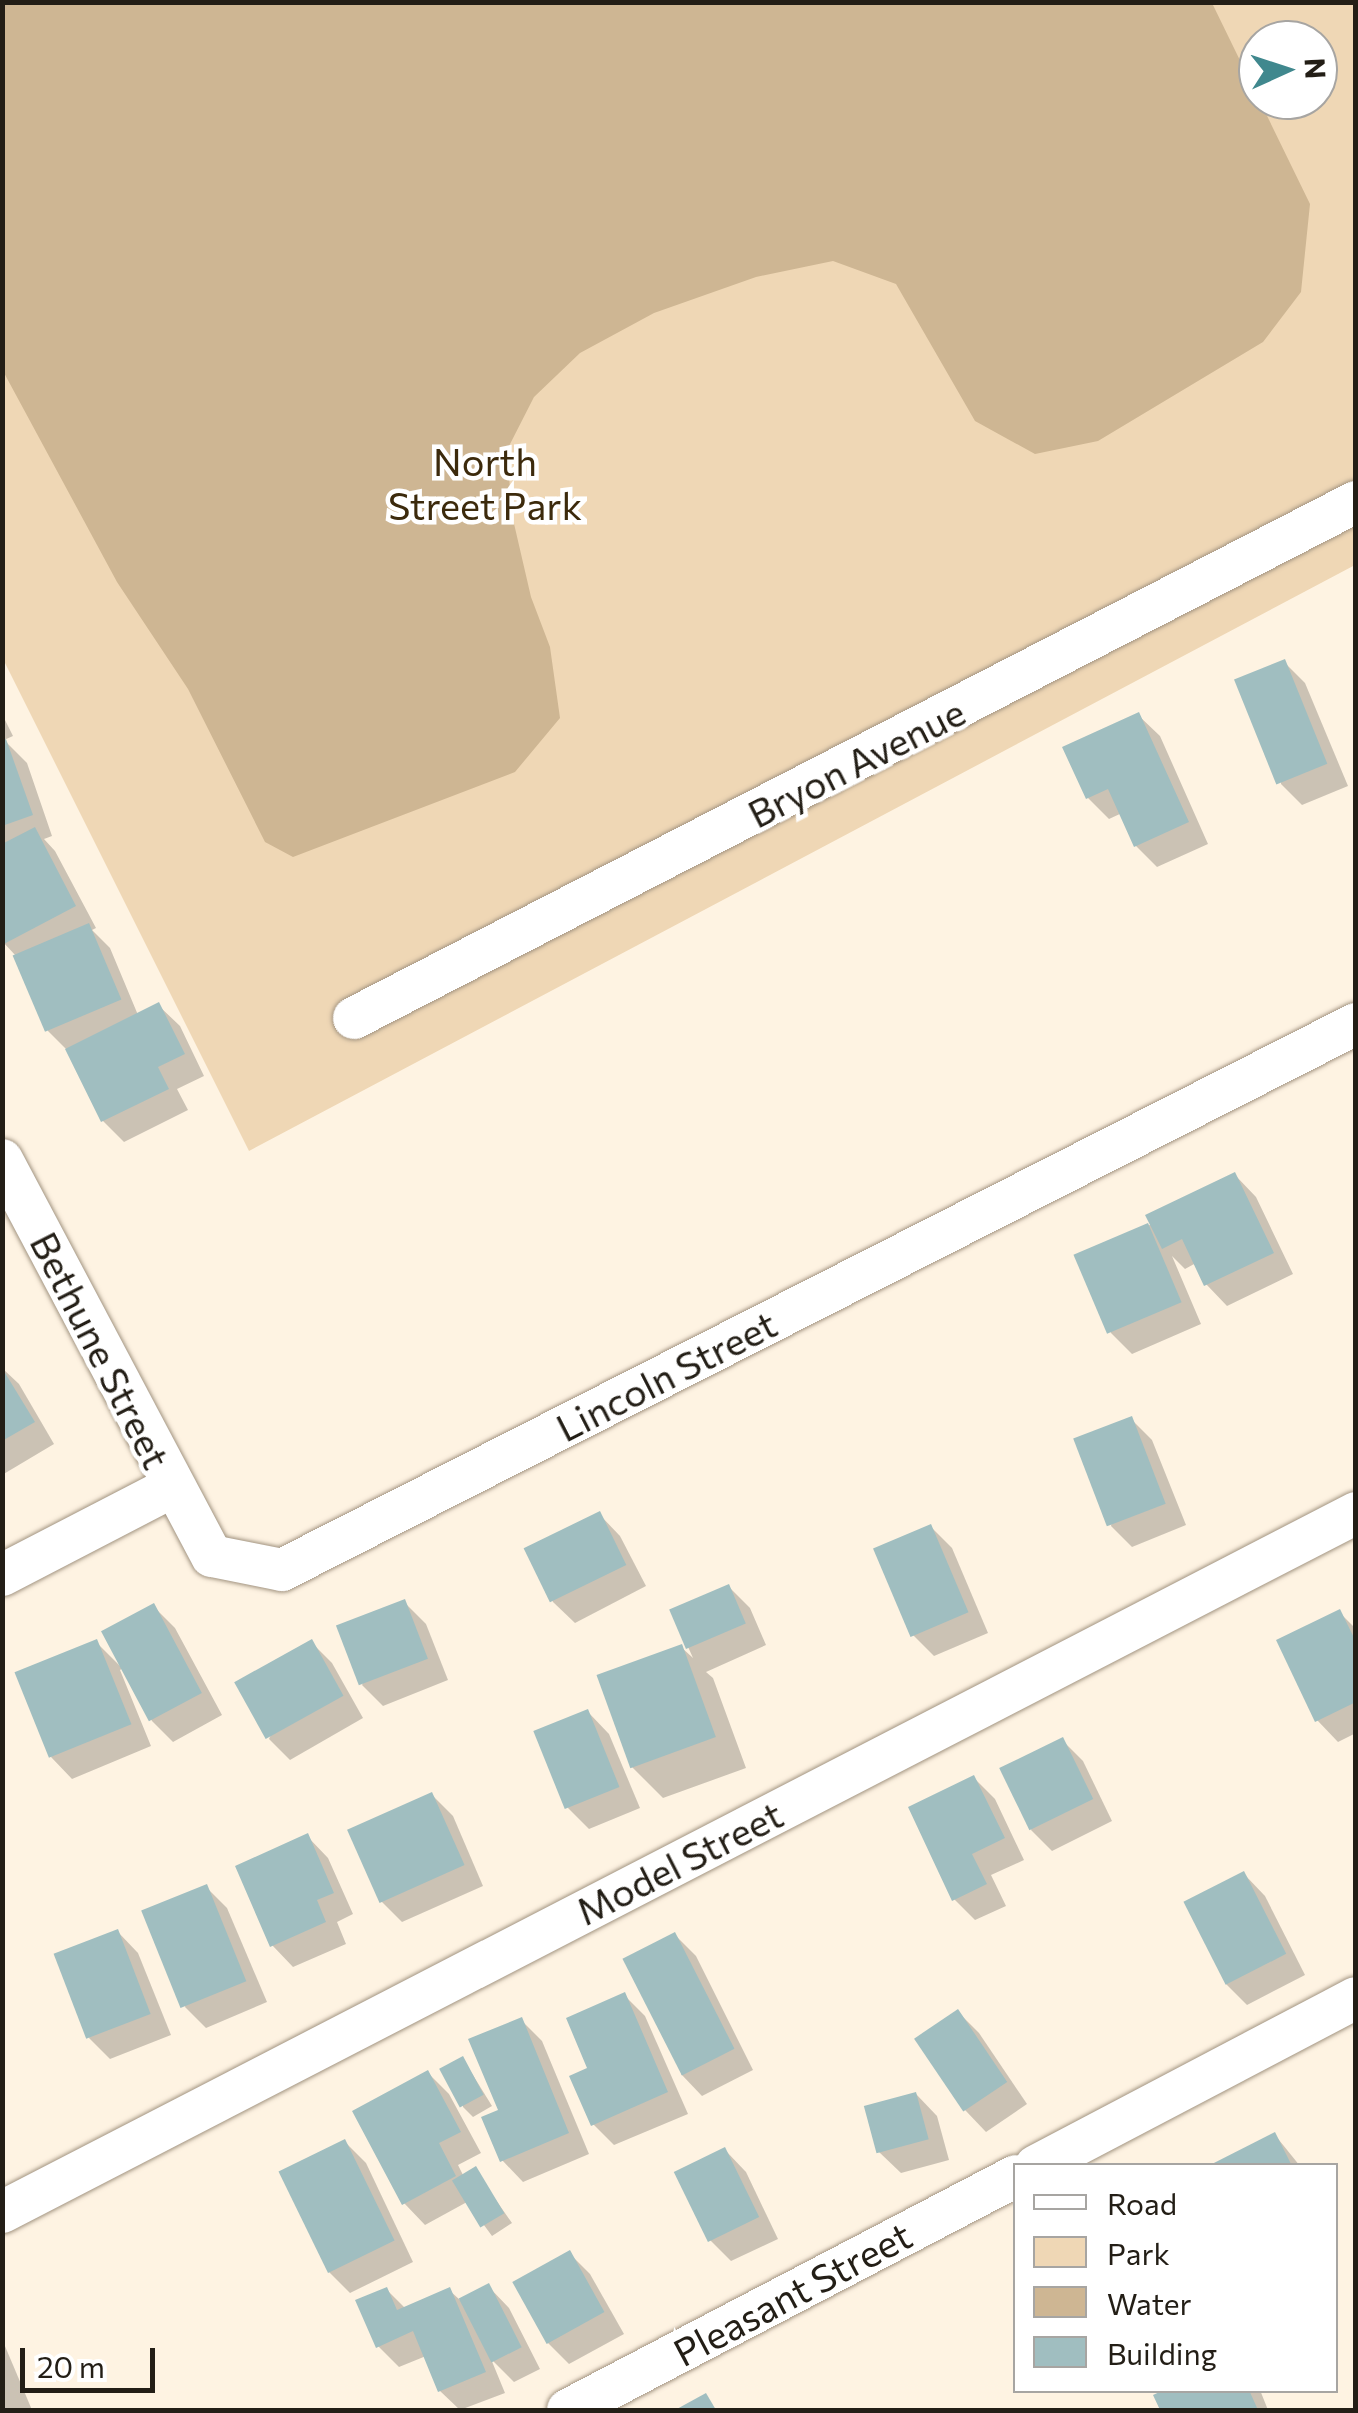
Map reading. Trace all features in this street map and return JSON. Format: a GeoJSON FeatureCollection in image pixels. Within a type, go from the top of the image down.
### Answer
{"type":"FeatureCollection","features":[{"type":"Feature","properties":{"kind":"street","name":"Bryon Avenue"},"geometry":{"type":"LineString","coordinates":[[354,1018],[1356,502]]}},
{"type":"Feature","properties":{"kind":"street","name":"Lincoln Street"},"geometry":{"type":"LineString","coordinates":[[172,1486],[212,1556],[282,1570],[1356,1024]]}},
{"type":"Feature","properties":{"kind":"street","name":"Bethune Street"},"geometry":{"type":"LineString","coordinates":[[2,1160],[172,1486]]}},
{"type":"Feature","properties":{"kind":"street"},"geometry":{"type":"LineString","coordinates":[[2,1574],[172,1486]]}},
{"type":"Feature","properties":{"kind":"street","name":"Model Street"},"geometry":{"type":"LineString","coordinates":[[2,2212],[1356,1513]]}},
{"type":"Feature","properties":{"kind":"street"},"geometry":{"type":"LineString","coordinates":[[1042,2163],[1356,1998]]}},
{"type":"Feature","properties":{"kind":"street","name":"Pleasant Street"},"geometry":{"type":"LineString","coordinates":[[568,2410],[1013,2178]]}},
{"type":"Feature","properties":{"kind":"green space","name":"North Street Park"},"geometry":{"type":"Polygon","coordinates":[[[3,3],[1355,3],[1355,565],[249,1151],[3,659],[3,3]]]}},
{"type":"Feature","properties":{"kind":"water"},"geometry":{"type":"Polygon","coordinates":[[[2,3],[1212,3],[1238,56],[1238,120],[1269,120],[1310,204],[1301,292],[1263,342],[1098,441],[1035,454],[975,421],[896,284],[833,261],[756,277],[654,313],[580,353],[534,397],[507,450],[512,515],[531,597],[550,647],[560,718],[515,772],[293,857],[265,842],[188,689],[117,582],[3,371],[2,3]]]}},
{"type":"Feature","properties":{"kind":"building"},"geometry":{"type":"Polygon","coordinates":[[[1285,659],[1327,764],[1276,784],[1234,680],[1285,659]]]}},
{"type":"Feature","properties":{"kind":"building"},"geometry":{"type":"Polygon","coordinates":[[[1139,712],[1189,822],[1134,847],[1108,789],[1086,799],[1062,747],[1139,712]]]}},
{"type":"Feature","properties":{"kind":"building"},"geometry":{"type":"Polygon","coordinates":[[[6,739],[33,815],[2,826],[2,740],[6,739]]]}},
{"type":"Feature","properties":{"kind":"building"},"geometry":{"type":"Polygon","coordinates":[[[35,827],[76,906],[2,945],[2,844],[35,827]]]}},
{"type":"Feature","properties":{"kind":"building"},"geometry":{"type":"Polygon","coordinates":[[[89,923],[121,999],[45,1032],[13,955],[89,923]]]}},
{"type":"Feature","properties":{"kind":"building"},"geometry":{"type":"Polygon","coordinates":[[[159,1002],[185,1054],[158,1067],[169,1089],[101,1122],[65,1049],[159,1002]]]}},
{"type":"Feature","properties":{"kind":"building"},"geometry":{"type":"Polygon","coordinates":[[[1235,1172],[1274,1253],[1204,1286],[1182,1239],[1162,1249],[1145,1215],[1235,1172]]]}},
{"type":"Feature","properties":{"kind":"building"},"geometry":{"type":"Polygon","coordinates":[[[1148,1223],[1182,1302],[1107,1334],[1073,1255],[1148,1223]]]}},
{"type":"Feature","properties":{"kind":"building"},"geometry":{"type":"Polygon","coordinates":[[[2,1368],[35,1422],[2,1441],[2,1368]]]}},
{"type":"Feature","properties":{"kind":"building"},"geometry":{"type":"Polygon","coordinates":[[[1132,1416],[1166,1504],[1107,1526],[1073,1439],[1132,1416]]]}},
{"type":"Feature","properties":{"kind":"building"},"geometry":{"type":"Polygon","coordinates":[[[600,1511],[626,1565],[550,1602],[524,1548],[600,1511]]]}},
{"type":"Feature","properties":{"kind":"building"},"geometry":{"type":"Polygon","coordinates":[[[931,1524],[969,1612],[911,1637],[873,1549],[931,1524]]]}},
{"type":"Feature","properties":{"kind":"building"},"geometry":{"type":"Polygon","coordinates":[[[729,1584],[746,1624],[686,1649],[669,1609],[729,1584]]]}},
{"type":"Feature","properties":{"kind":"building"},"geometry":{"type":"Polygon","coordinates":[[[405,1599],[428,1659],[359,1685],[336,1626],[405,1599]]]}},
{"type":"Feature","properties":{"kind":"building"},"geometry":{"type":"Polygon","coordinates":[[[154,1603],[202,1693],[149,1721],[101,1631],[154,1603]]]}},
{"type":"Feature","properties":{"kind":"building"},"geometry":{"type":"Polygon","coordinates":[[[1340,1609],[1356,1642],[1356,1702],[1315,1722],[1276,1640],[1340,1609]]]}},
{"type":"Feature","properties":{"kind":"building"},"geometry":{"type":"Polygon","coordinates":[[[97,1639],[131,1724],[49,1758],[14,1672],[97,1639]]]}},
{"type":"Feature","properties":{"kind":"building"},"geometry":{"type":"Polygon","coordinates":[[[312,1639],[344,1696],[266,1739],[234,1682],[312,1639]]]}},
{"type":"Feature","properties":{"kind":"building"},"geometry":{"type":"Polygon","coordinates":[[[682,1644],[716,1737],[630,1768],[596,1675],[682,1644]]]}},
{"type":"Feature","properties":{"kind":"building"},"geometry":{"type":"Polygon","coordinates":[[[588,1709],[619,1787],[565,1809],[533,1731],[588,1709]]]}},
{"type":"Feature","properties":{"kind":"building"},"geometry":{"type":"Polygon","coordinates":[[[1063,1737],[1093,1799],[1029,1830],[999,1768],[1063,1737]]]}},
{"type":"Feature","properties":{"kind":"building"},"geometry":{"type":"Polygon","coordinates":[[[974,1775],[1005,1838],[972,1854],[987,1884],[952,1901],[908,1807],[974,1775]]]}},
{"type":"Feature","properties":{"kind":"building"},"geometry":{"type":"Polygon","coordinates":[[[432,1792],[465,1865],[380,1903],[347,1830],[432,1792]]]}},
{"type":"Feature","properties":{"kind":"building"},"geometry":{"type":"Polygon","coordinates":[[[308,1833],[334,1893],[317,1900],[326,1922],[270,1947],[235,1866],[308,1833]]]}},
{"type":"Feature","properties":{"kind":"building"},"geometry":{"type":"Polygon","coordinates":[[[1244,1871],[1286,1954],[1226,1985],[1183,1902],[1244,1871]]]}},
{"type":"Feature","properties":{"kind":"building"},"geometry":{"type":"Polygon","coordinates":[[[207,1884],[246,1981],[181,2008],[141,1911],[207,1884]]]}},
{"type":"Feature","properties":{"kind":"building"},"geometry":{"type":"Polygon","coordinates":[[[118,1929],[151,2014],[86,2039],[54,1954],[118,1929]]]}},
{"type":"Feature","properties":{"kind":"building"},"geometry":{"type":"Polygon","coordinates":[[[675,1932],[734,2049],[682,2076],[622,1959],[675,1932]]]}},
{"type":"Feature","properties":{"kind":"building"},"geometry":{"type":"Polygon","coordinates":[[[625,1992],[668,2092],[591,2126],[569,2076],[587,2068],[566,2018],[625,1992]]]}},
{"type":"Feature","properties":{"kind":"building"},"geometry":{"type":"Polygon","coordinates":[[[958,2009],[1007,2082],[963,2112],[914,2039],[958,2009]]]}},
{"type":"Feature","properties":{"kind":"building"},"geometry":{"type":"Polygon","coordinates":[[[522,2017],[569,2133],[500,2162],[481,2117],[498,2110],[468,2039],[522,2017]]]}},
{"type":"Feature","properties":{"kind":"building"},"geometry":{"type":"Polygon","coordinates":[[[463,2056],[484,2095],[460,2108],[439,2069],[463,2056]]]}},
{"type":"Feature","properties":{"kind":"building"},"geometry":{"type":"Polygon","coordinates":[[[428,2070],[461,2132],[439,2143],[456,2176],[402,2205],[352,2111],[428,2070]]]}},
{"type":"Feature","properties":{"kind":"building"},"geometry":{"type":"Polygon","coordinates":[[[916,2092],[929,2139],[877,2153],[864,2106],[916,2092]]]}},
{"type":"Feature","properties":{"kind":"building"},"geometry":{"type":"Polygon","coordinates":[[[1275,2132],[1290,2163],[1214,2163],[1275,2132]]]}},
{"type":"Feature","properties":{"kind":"building"},"geometry":{"type":"Polygon","coordinates":[[[345,2139],[395,2241],[328,2273],[278,2171],[345,2139]]]}},
{"type":"Feature","properties":{"kind":"building"},"geometry":{"type":"Polygon","coordinates":[[[725,2147],[759,2217],[708,2242],[674,2172],[725,2147]]]}},
{"type":"Feature","properties":{"kind":"building"},"geometry":{"type":"Polygon","coordinates":[[[476,2166],[504,2213],[480,2228],[452,2180],[476,2166]]]}},
{"type":"Feature","properties":{"kind":"building"},"geometry":{"type":"Polygon","coordinates":[[[570,2250],[604,2312],[547,2344],[512,2282],[570,2250]]]}},
{"type":"Feature","properties":{"kind":"building"},"geometry":{"type":"Polygon","coordinates":[[[489,2283],[522,2347],[491,2363],[459,2298],[489,2283]]]}},
{"type":"Feature","properties":{"kind":"building"},"geometry":{"type":"Polygon","coordinates":[[[387,2287],[397,2310],[450,2287],[486,2372],[438,2392],[413,2331],[376,2348],[355,2300],[387,2287]]]}},
{"type":"Feature","properties":{"kind":"building"},"geometry":{"type":"Polygon","coordinates":[[[706,2393],[716,2410],[675,2410],[706,2393]]]}},
{"type":"Feature","properties":{"kind":"building"},"geometry":{"type":"Polygon","coordinates":[[[1250,2393],[1258,2410],[1160,2410],[1153,2395],[1250,2393]]]}}]}
